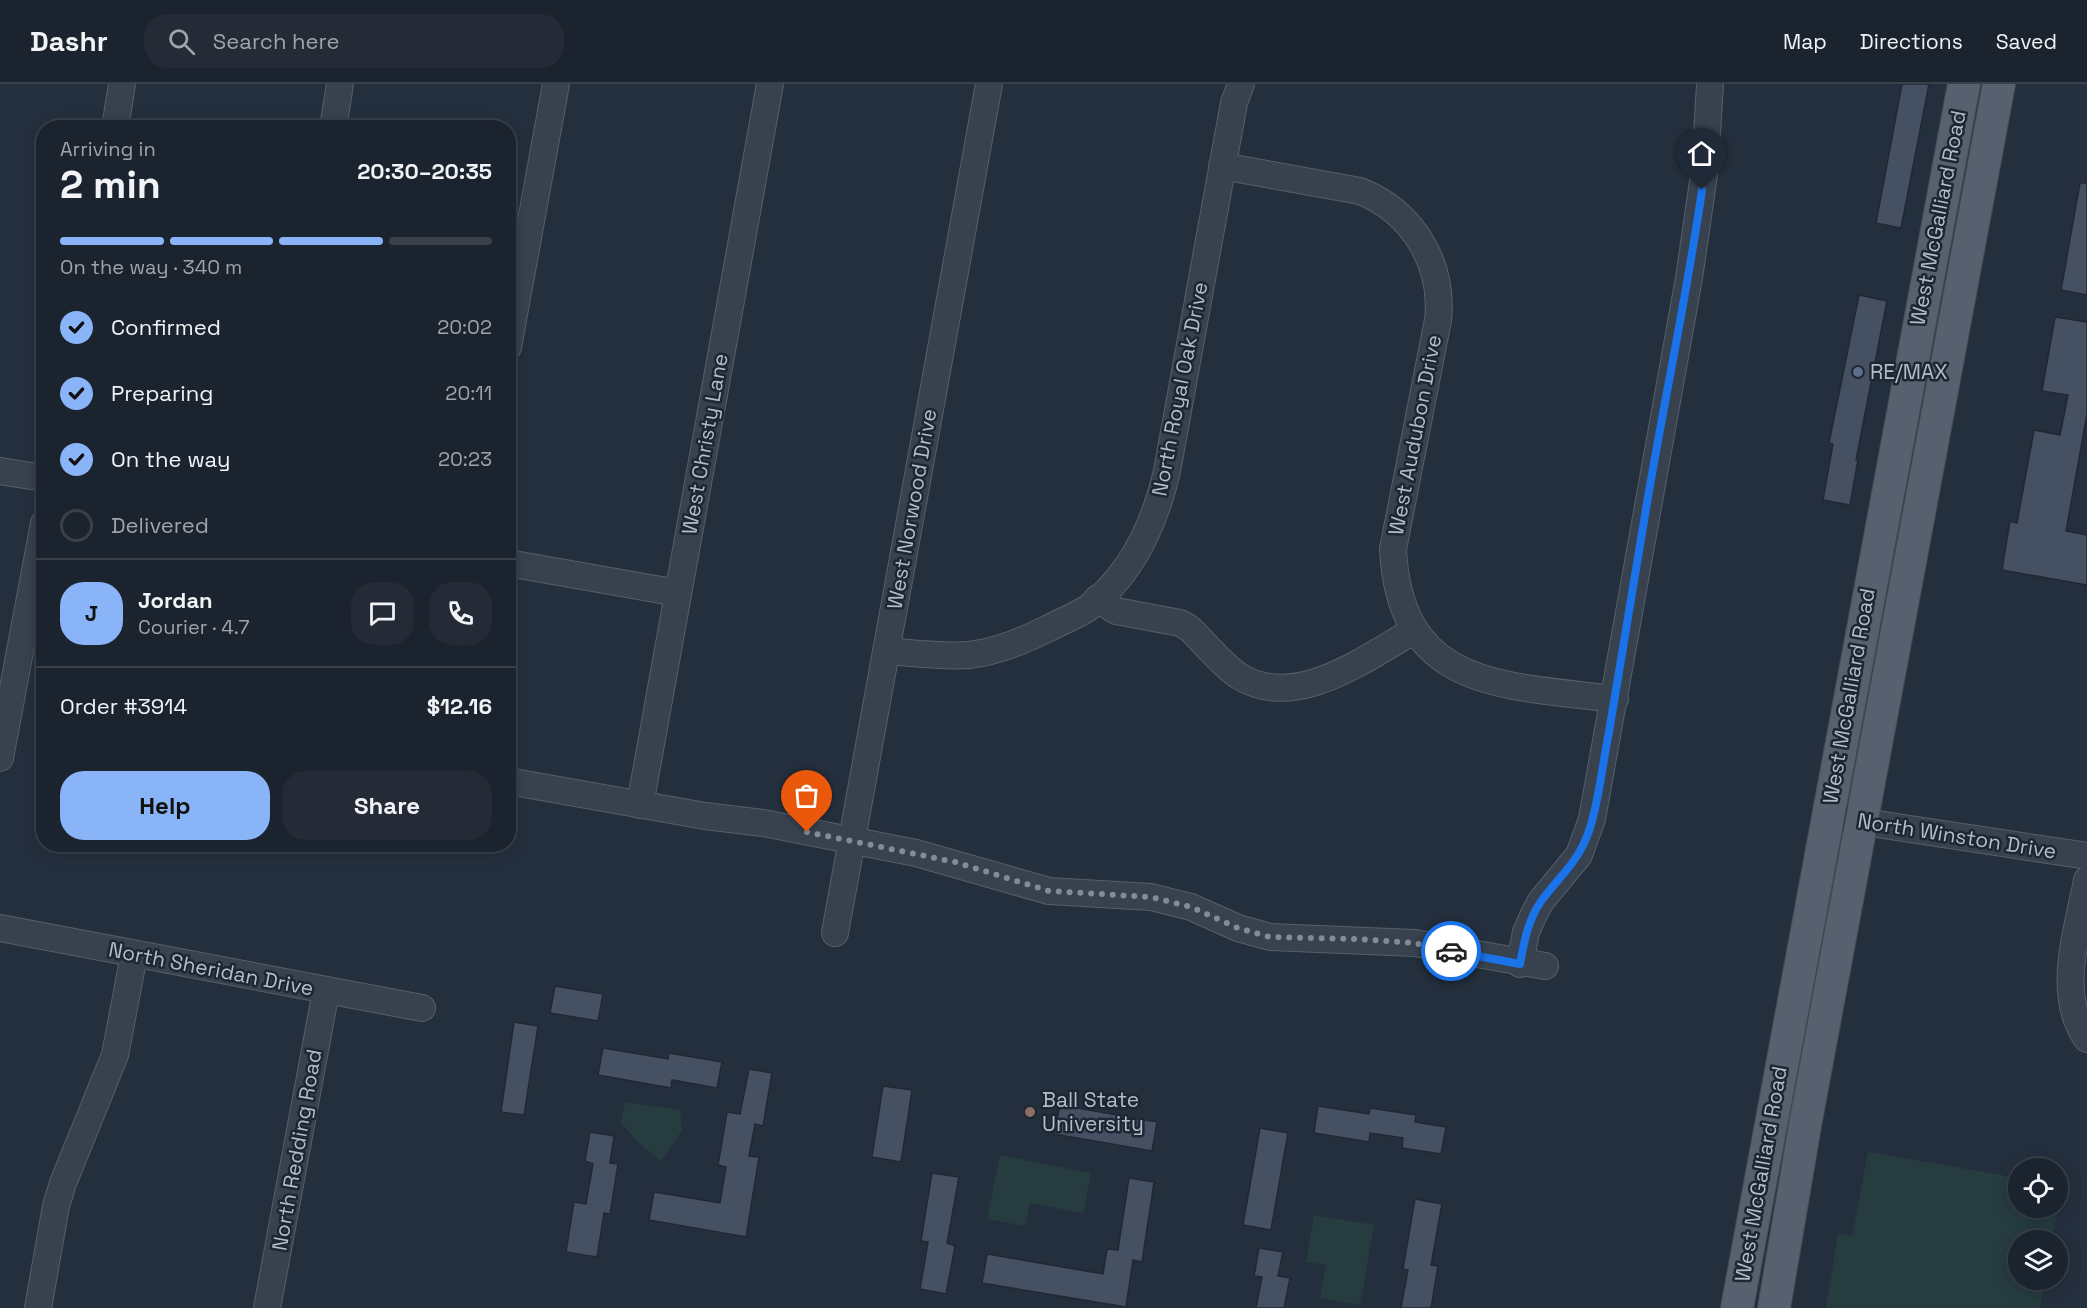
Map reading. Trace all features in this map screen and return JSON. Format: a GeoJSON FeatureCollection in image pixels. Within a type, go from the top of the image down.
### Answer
{"type":"FeatureCollection","features":[{"type":"Feature","properties":{"kind":"main road","name":"West McGalliard Road"},"geometry":{"type":"LineString","coordinates":[[1737,1308],[1964,84]]}},
{"type":"Feature","properties":{"kind":"main road","name":"West McGalliard Road"},"geometry":{"type":"LineString","coordinates":[[1774,1308],[1808,1109],[1864,822],[2000,84]]}},
{"type":"Feature","properties":{"kind":"street"},"geometry":{"type":"LineString","coordinates":[[116,120],[122,84]]}},
{"type":"Feature","properties":{"kind":"street"},"geometry":{"type":"LineString","coordinates":[[334,120],[340,84]]}},
{"type":"Feature","properties":{"kind":"street"},"geometry":{"type":"LineString","coordinates":[[516,303],[556,84]]}},
{"type":"Feature","properties":{"kind":"street","name":"West Christy Lane"},"geometry":{"type":"LineString","coordinates":[[640,805],[770,84]]}},
{"type":"Feature","properties":{"kind":"street","name":"West Norwood Drive"},"geometry":{"type":"LineString","coordinates":[[835,933],[989,84]]}},
{"type":"Feature","properties":{"kind":"street","name":"North Royal Oak Drive"},"geometry":{"type":"LineString","coordinates":[[886,651],[967,655],[999,649],[1032,637],[1086,609],[1122,574],[1140,546],[1160,500],[1234,103],[1241,84]]}},
{"type":"Feature","properties":{"kind":"street"},"geometry":{"type":"LineString","coordinates":[[516,782],[852,840],[955,862],[1049,891],[1151,897],[1191,907],[1238,928],[1269,937],[1414,943],[1532,965],[1526,932],[1541,901],[1572,867],[1585,844],[1592,819],[1689,278],[1705,168],[1710,84]]}},
{"type":"Feature","properties":{"kind":"street","name":"West Audubon Drive"},"geometry":{"type":"LineString","coordinates":[[1222,166],[1360,191],[1374,197],[1409,225],[1428,254],[1438,287],[1438,320],[1393,549],[1395,580],[1400,599],[1415,630],[1431,650],[1459,670],[1473,676],[1507,685],[1615,699]]}},
{"type":"Feature","properties":{"kind":"street"},"geometry":{"type":"LineString","coordinates":[[0,471],[36,477]]}},
{"type":"Feature","properties":{"kind":"street"},"geometry":{"type":"LineString","coordinates":[[0,758],[4,716],[36,562]]}},
{"type":"Feature","properties":{"kind":"street"},"geometry":{"type":"LineString","coordinates":[[516,564],[678,593]]}},
{"type":"Feature","properties":{"kind":"street"},"geometry":{"type":"LineString","coordinates":[[1097,599],[1116,611],[1180,623],[1189,627],[1240,676],[1252,682],[1284,688],[1312,682],[1339,671],[1415,630]]}},
{"type":"Feature","properties":{"kind":"street","name":"North Winston Drive"},"geometry":{"type":"LineString","coordinates":[[1827,814],[1864,822],[2087,856]]}},
{"type":"Feature","properties":{"kind":"street"},"geometry":{"type":"LineString","coordinates":[[2087,880],[2070,983],[2074,1010],[2087,1039]]}},
{"type":"Feature","properties":{"kind":"street","name":"North Sheridan Drive"},"geometry":{"type":"LineString","coordinates":[[0,928],[422,1008]]}},
{"type":"Feature","properties":{"kind":"street"},"geometry":{"type":"LineString","coordinates":[[38,1308],[56,1206],[63,1183],[115,1055],[134,955]]}},
{"type":"Feature","properties":{"kind":"street","name":"North Redding Road"},"geometry":{"type":"LineString","coordinates":[[267,1308],[326,991]]}},
{"type":"Feature","properties":{"kind":"green space"},"geometry":{"type":"Polygon","coordinates":[[[625,1102],[680,1110],[682,1130],[661,1161],[640,1144],[621,1123],[625,1102]]]}},
{"type":"Feature","properties":{"kind":"green space"},"geometry":{"type":"Polygon","coordinates":[[[1868,1152],[2008,1176],[2008,1218],[2056,1218],[2054,1230],[2008,1230],[2008,1290],[2043,1290],[2040,1308],[1826,1308],[1838,1234],[1852,1236],[1868,1152]]]}},
{"type":"Feature","properties":{"kind":"green space"},"geometry":{"type":"Polygon","coordinates":[[[1000,1155],[1091,1173],[1083,1213],[1030,1203],[1025,1226],[987,1219],[1000,1155]]]}},
{"type":"Feature","properties":{"kind":"green space"},"geometry":{"type":"Polygon","coordinates":[[[1314,1215],[1374,1225],[1360,1305],[1320,1298],[1326,1265],[1306,1262],[1314,1215]]]}},
{"type":"Feature","properties":{"kind":"building"},"geometry":{"type":"Polygon","coordinates":[[[1902,84],[1929,84],[1901,228],[1876,223],[1902,84]]]}},
{"type":"Feature","properties":{"kind":"building"},"geometry":{"type":"Polygon","coordinates":[[[2080,183],[2087,183],[2087,295],[2061,290],[2080,183]]]}},
{"type":"Feature","properties":{"kind":"building","name":"RE/MAX"},"geometry":{"type":"Polygon","coordinates":[[[1859,295],[1887,301],[1856,460],[1858,460],[1850,505],[1823,500],[1833,444],[1829,443],[1859,295]]]}},
{"type":"Feature","properties":{"kind":"building"},"geometry":{"type":"Polygon","coordinates":[[[2055,317],[2087,322],[2087,414],[2066,531],[2087,535],[2087,585],[2002,570],[2010,521],[2017,523],[2034,430],[2060,435],[2068,395],[2042,391],[2055,317]]]}},
{"type":"Feature","properties":{"kind":"building"},"geometry":{"type":"Polygon","coordinates":[[[555,986],[603,994],[598,1021],[550,1013],[555,986]]]}},
{"type":"Feature","properties":{"kind":"building"},"geometry":{"type":"Polygon","coordinates":[[[514,1022],[538,1026],[524,1115],[501,1112],[514,1022]]]}},
{"type":"Feature","properties":{"kind":"building"},"geometry":{"type":"Polygon","coordinates":[[[603,1048],[668,1059],[669,1053],[722,1062],[717,1088],[672,1080],[671,1088],[598,1075],[603,1048]]]}},
{"type":"Feature","properties":{"kind":"building"},"geometry":{"type":"Polygon","coordinates":[[[749,1069],[772,1073],[763,1126],[755,1124],[749,1156],[759,1157],[746,1237],[649,1220],[654,1192],[720,1203],[726,1167],[718,1165],[727,1112],[740,1114],[749,1069]]]}},
{"type":"Feature","properties":{"kind":"building"},"geometry":{"type":"Polygon","coordinates":[[[883,1086],[912,1090],[901,1162],[872,1157],[883,1086]]]}},
{"type":"Feature","properties":{"kind":"building"},"geometry":{"type":"Polygon","coordinates":[[[1060,1105],[1157,1122],[1152,1151],[1054,1134],[1060,1105]]]}},
{"type":"Feature","properties":{"kind":"building"},"geometry":{"type":"Polygon","coordinates":[[[1318,1106],[1369,1114],[1370,1108],[1416,1115],[1415,1122],[1446,1127],[1441,1154],[1402,1148],[1403,1138],[1370,1133],[1369,1142],[1314,1133],[1318,1106]]]}},
{"type":"Feature","properties":{"kind":"building"},"geometry":{"type":"Polygon","coordinates":[[[1260,1128],[1288,1133],[1271,1230],[1243,1225],[1260,1128]]]}},
{"type":"Feature","properties":{"kind":"building"},"geometry":{"type":"Polygon","coordinates":[[[590,1132],[614,1136],[610,1163],[618,1164],[610,1214],[604,1213],[597,1257],[566,1252],[574,1202],[586,1204],[593,1164],[585,1161],[590,1132]]]}},
{"type":"Feature","properties":{"kind":"building"},"geometry":{"type":"Polygon","coordinates":[[[932,1173],[959,1177],[947,1243],[955,1246],[946,1294],[920,1289],[928,1242],[921,1241],[932,1173]]]}},
{"type":"Feature","properties":{"kind":"building"},"geometry":{"type":"Polygon","coordinates":[[[1129,1178],[1154,1182],[1142,1262],[1133,1260],[1126,1307],[982,1283],[987,1254],[1103,1274],[1107,1249],[1118,1250],[1129,1178]]]}},
{"type":"Feature","properties":{"kind":"building"},"geometry":{"type":"Polygon","coordinates":[[[1415,1199],[1442,1204],[1431,1265],[1438,1266],[1431,1308],[1401,1308],[1408,1270],[1403,1269],[1415,1199]]]}},
{"type":"Feature","properties":{"kind":"building"},"geometry":{"type":"Polygon","coordinates":[[[1259,1248],[1283,1252],[1278,1276],[1290,1278],[1284,1308],[1256,1308],[1262,1277],[1254,1276],[1259,1248]]]}},
{"type":"Feature","properties":{"kind":"way so far"},"geometry":{"type":"LineString","coordinates":[[807,832],[955,862],[1029,887],[1049,891],[1151,897],[1191,907],[1238,928],[1269,937],[1414,943],[1451,951]]}},
{"type":"Feature","properties":{"kind":"place","name":"RE/MAX"},"geometry":{"type":"Point","coordinates":[1858,372]}},
{"type":"Feature","properties":{"kind":"place","name":"Ball State University"},"geometry":{"type":"Point","coordinates":[1030,1112]}},
{"type":"Feature","properties":{"kind":"route"},"geometry":{"type":"LineString","coordinates":[[1451,951],[1520,964],[1526,932],[1541,901],[1572,867],[1585,844],[1615,699],[1644,522],[1689,278],[1702,190]]}}]}
